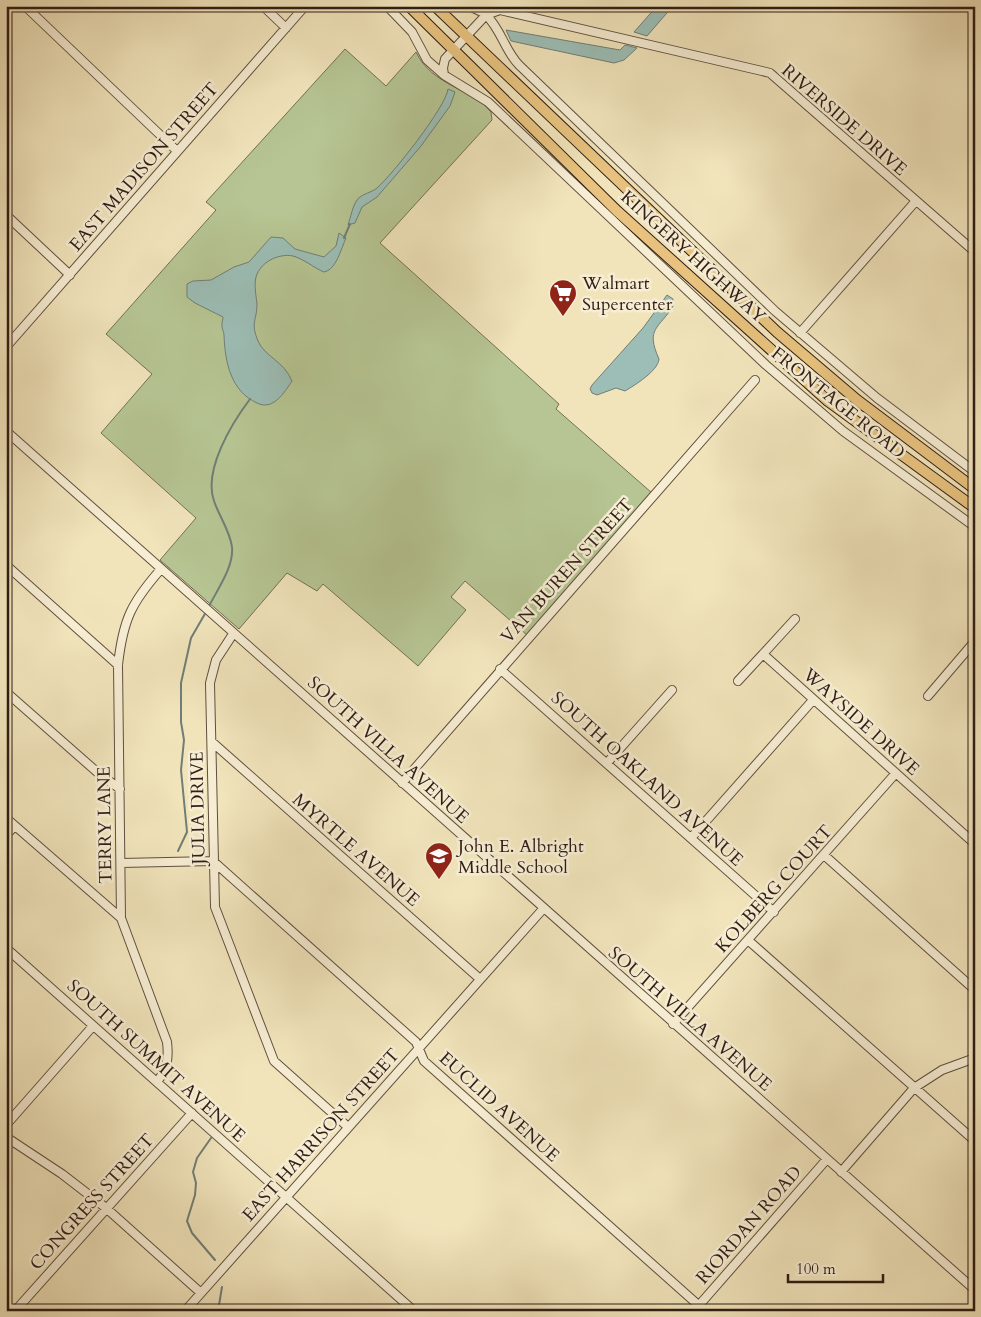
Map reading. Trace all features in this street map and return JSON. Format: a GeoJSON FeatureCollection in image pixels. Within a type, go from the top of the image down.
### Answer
{"type":"FeatureCollection","features":[{"type":"Feature","properties":{"kind":"highway","name":"KINGERY HIGHWAY"},"geometry":{"type":"LineString","coordinates":[[410,6],[618,211],[828,401],[975,508]]}},
{"type":"Feature","properties":{"kind":"highway","name":"KINGERY HIGHWAY"},"geometry":{"type":"LineString","coordinates":[[435,6],[777,332],[857,400],[975,489]]}},
{"type":"Feature","properties":{"kind":"street"},"geometry":{"type":"LineString","coordinates":[[25,6],[177,151]]}},
{"type":"Feature","properties":{"kind":"street"},"geometry":{"type":"LineString","coordinates":[[263,6],[286,28]]}},
{"type":"Feature","properties":{"kind":"street","name":"EAST MADISON STREET"},"geometry":{"type":"LineString","coordinates":[[6,347],[305,6]]}},
{"type":"Feature","properties":{"kind":"street","name":"FRONTAGE ROAD"},"geometry":{"type":"LineString","coordinates":[[387,6],[412,32],[427,60],[444,74],[488,102],[752,352],[843,431],[975,527]]}},
{"type":"Feature","properties":{"kind":"street"},"geometry":{"type":"LineString","coordinates":[[469,6],[486,14]]}},
{"type":"Feature","properties":{"kind":"street"},"geometry":{"type":"LineString","coordinates":[[444,74],[445,59],[486,14],[490,6]]}},
{"type":"Feature","properties":{"kind":"street","name":"RIVERSIDE DRIVE"},"geometry":{"type":"LineString","coordinates":[[486,14],[500,10],[511,12],[770,73],[915,202],[975,252]]}},
{"type":"Feature","properties":{"kind":"street","name":"FRONTAGE ROAD"},"geometry":{"type":"LineString","coordinates":[[486,14],[498,30],[506,50],[519,65],[800,334],[877,398],[975,472]]}},
{"type":"Feature","properties":{"kind":"street"},"geometry":{"type":"LineString","coordinates":[[800,334],[915,202]]}},
{"type":"Feature","properties":{"kind":"street"},"geometry":{"type":"LineString","coordinates":[[6,214],[70,275]]}},
{"type":"Feature","properties":{"kind":"street","name":"VAN BUREN STREET"},"geometry":{"type":"LineString","coordinates":[[402,783],[755,380]]}},
{"type":"Feature","properties":{"kind":"street","name":"SOUTH VILLA AVENUE"},"geometry":{"type":"LineString","coordinates":[[6,431],[975,1290]]}},
{"type":"Feature","properties":{"kind":"street"},"geometry":{"type":"LineString","coordinates":[[6,566],[118,665]]}},
{"type":"Feature","properties":{"kind":"street","name":"TERRY LANE"},"geometry":{"type":"LineString","coordinates":[[157,1082],[167,1069],[168,1053],[166,1042],[121,918],[118,665],[121,642],[130,609],[161,569]]}},
{"type":"Feature","properties":{"kind":"street"},"geometry":{"type":"LineString","coordinates":[[738,681],[795,619]]}},
{"type":"Feature","properties":{"kind":"street","name":"JULIA DRIVE"},"geometry":{"type":"LineString","coordinates":[[233,634],[220,652],[210,683],[215,906],[274,1061],[348,1127]]}},
{"type":"Feature","properties":{"kind":"street"},"geometry":{"type":"LineString","coordinates":[[928,696],[973,646]]}},
{"type":"Feature","properties":{"kind":"street","name":"WAYSIDE DRIVE"},"geometry":{"type":"LineString","coordinates":[[763,654],[975,844]]}},
{"type":"Feature","properties":{"kind":"street","name":"SOUTH OAKLAND AVENUE"},"geometry":{"type":"LineString","coordinates":[[500,669],[774,912]]}},
{"type":"Feature","properties":{"kind":"street"},"geometry":{"type":"LineString","coordinates":[[607,763],[672,690]]}},
{"type":"Feature","properties":{"kind":"street"},"geometry":{"type":"LineString","coordinates":[[6,692],[97,772],[120,789]]}},
{"type":"Feature","properties":{"kind":"street"},"geometry":{"type":"LineString","coordinates":[[691,838],[814,700]]}},
{"type":"Feature","properties":{"kind":"street","name":"MYRTLE AVENUE"},"geometry":{"type":"LineString","coordinates":[[212,742],[480,979]]}},
{"type":"Feature","properties":{"kind":"street","name":"KOLBERG COURT"},"geometry":{"type":"LineString","coordinates":[[673,1024],[749,941],[896,773]]}},
{"type":"Feature","properties":{"kind":"street"},"geometry":{"type":"LineString","coordinates":[[6,818],[121,918]]}},
{"type":"Feature","properties":{"kind":"street"},"geometry":{"type":"LineString","coordinates":[[6,835],[15,826]]}},
{"type":"Feature","properties":{"kind":"street"},"geometry":{"type":"LineString","coordinates":[[824,855],[975,990]]}},
{"type":"Feature","properties":{"kind":"street"},"geometry":{"type":"LineString","coordinates":[[121,863],[213,862]]}},
{"type":"Feature","properties":{"kind":"street","name":"EUCLID AVENUE"},"geometry":{"type":"LineString","coordinates":[[213,862],[416,1042],[424,1061],[699,1309]]}},
{"type":"Feature","properties":{"kind":"street","name":"EAST HARRISON STREET"},"geometry":{"type":"LineString","coordinates":[[185,1311],[543,909]]}},
{"type":"Feature","properties":{"kind":"street"},"geometry":{"type":"LineString","coordinates":[[749,941],[975,1141]]}},
{"type":"Feature","properties":{"kind":"street","name":"SOUTH SUMMIT AVENUE"},"geometry":{"type":"LineString","coordinates":[[6,948],[414,1311]]}},
{"type":"Feature","properties":{"kind":"street"},"geometry":{"type":"LineString","coordinates":[[6,1126],[93,1026]]}},
{"type":"Feature","properties":{"kind":"street"},"geometry":{"type":"LineString","coordinates":[[841,1172],[914,1088],[942,1070],[975,1058]]}},
{"type":"Feature","properties":{"kind":"street","name":"CONGRESS STREET"},"geometry":{"type":"LineString","coordinates":[[15,1311],[192,1113]]}},
{"type":"Feature","properties":{"kind":"street"},"geometry":{"type":"LineString","coordinates":[[6,1137],[62,1174],[106,1208],[201,1293]]}},
{"type":"Feature","properties":{"kind":"street","name":"RIORDAN ROAD"},"geometry":{"type":"LineString","coordinates":[[699,1309],[827,1160]]}},
{"type":"Feature","properties":{"kind":"green space"},"geometry":{"type":"Polygon","coordinates":[[[345,49],[386,86],[416,52],[423,63],[442,80],[474,98],[491,112],[492,120],[380,243],[559,404],[556,409],[652,493],[527,635],[465,581],[451,597],[466,610],[418,666],[323,584],[317,591],[287,573],[239,629],[160,560],[196,518],[101,433],[152,374],[106,334],[216,210],[206,202],[345,49]]]}},
{"type":"Feature","properties":{"kind":"water"},"geometry":{"type":"Polygon","coordinates":[[[657,6],[673,6],[647,36],[634,32],[657,6]]]}},
{"type":"Feature","properties":{"kind":"water"},"geometry":{"type":"Polygon","coordinates":[[[506,30],[620,50],[625,45],[637,48],[624,60],[614,63],[511,41],[506,30]]]}},
{"type":"Feature","properties":{"kind":"water"},"geometry":{"type":"Polygon","coordinates":[[[448,89],[455,92],[450,106],[421,146],[377,197],[362,207],[355,223],[348,225],[357,200],[377,188],[406,156],[429,125],[445,98],[448,89]]]}},
{"type":"Feature","properties":{"kind":"water"},"geometry":{"type":"Polygon","coordinates":[[[339,233],[346,238],[335,263],[324,272],[297,257],[288,255],[276,257],[266,263],[258,272],[255,283],[257,310],[254,325],[256,335],[261,346],[289,374],[292,381],[278,400],[268,405],[257,403],[241,391],[231,375],[222,327],[223,317],[187,297],[187,284],[193,281],[211,280],[234,267],[249,262],[271,237],[283,238],[295,249],[324,257],[336,246],[339,233]]]}},
{"type":"Feature","properties":{"kind":"water"},"geometry":{"type":"Polygon","coordinates":[[[667,295],[673,299],[673,306],[656,329],[654,335],[653,341],[659,359],[655,368],[625,391],[616,388],[597,395],[592,393],[590,389],[592,385],[643,328],[667,295]]]}},
{"type":"Feature","properties":{"kind":"waterway"},"geometry":{"type":"LineString","coordinates":[[344,238],[350,224]]}},
{"type":"Feature","properties":{"kind":"waterway"},"geometry":{"type":"LineString","coordinates":[[208,608],[228,570],[232,555],[229,535],[214,501],[212,475],[221,447],[250,399]]}},
{"type":"Feature","properties":{"kind":"waterway"},"geometry":{"type":"LineString","coordinates":[[178,851],[187,832],[181,770],[184,740],[181,722],[181,683],[191,638],[206,612]]}},
{"type":"Feature","properties":{"kind":"waterway"},"geometry":{"type":"LineString","coordinates":[[211,1138],[197,1158],[193,1172],[196,1183],[195,1195],[187,1221],[192,1233],[215,1260]]}},
{"type":"Feature","properties":{"kind":"waterway"},"geometry":{"type":"LineString","coordinates":[[218,1311],[222,1287]]}},
{"type":"Feature","properties":{"kind":"place","name":"Walmart Supercenter"},"geometry":{"type":"Point","coordinates":[563,317]}},
{"type":"Feature","properties":{"kind":"place","name":"John E. Albright Middle School"},"geometry":{"type":"Point","coordinates":[439,880]}}]}
